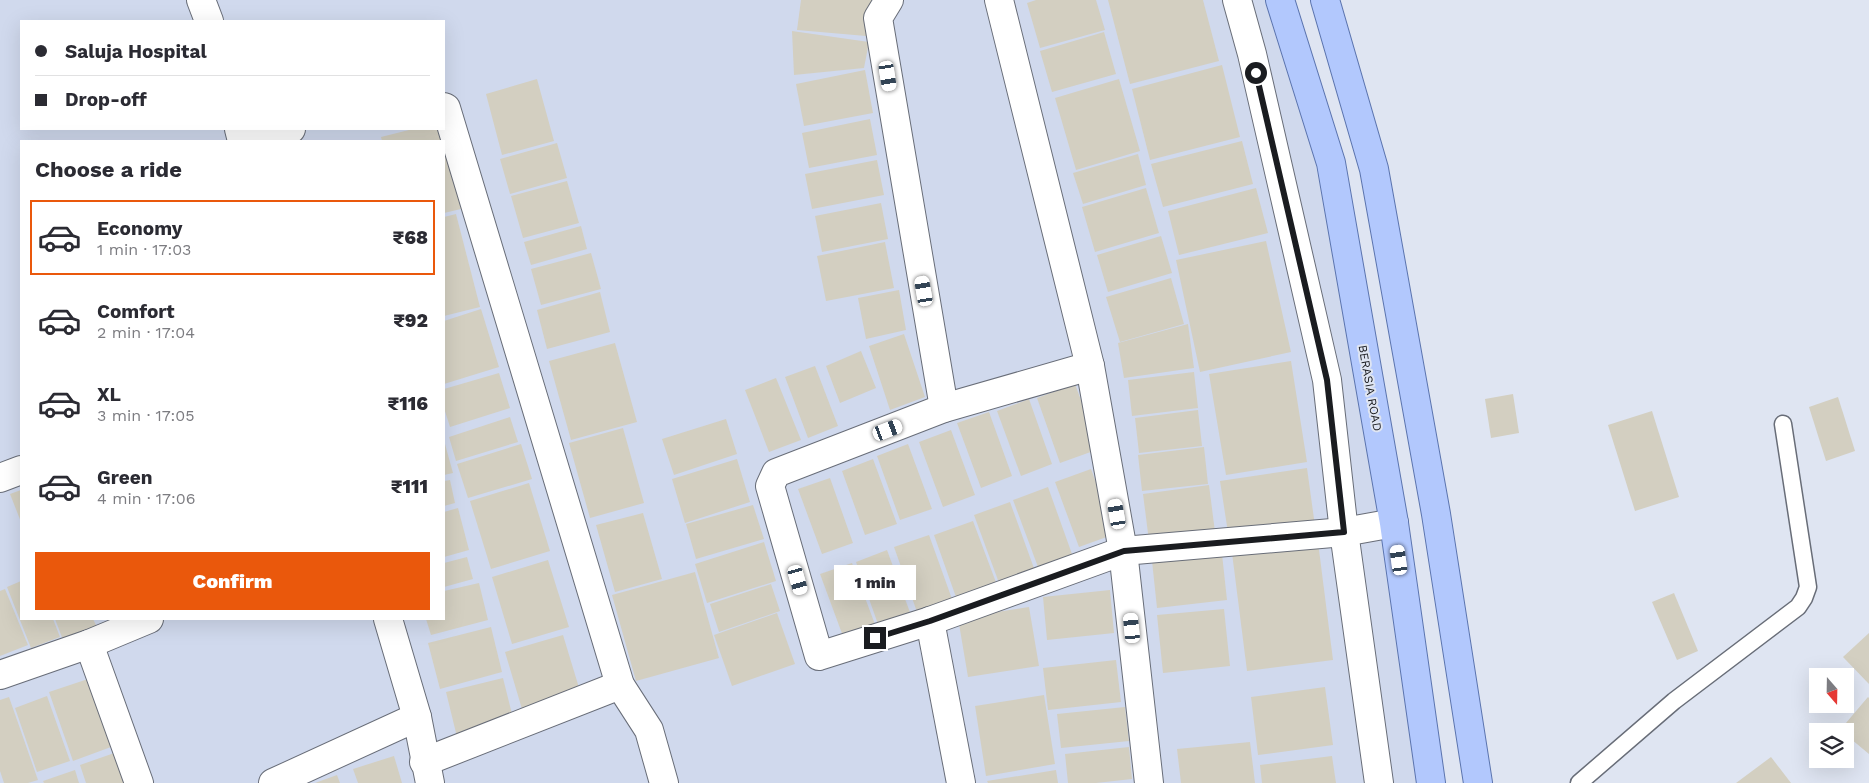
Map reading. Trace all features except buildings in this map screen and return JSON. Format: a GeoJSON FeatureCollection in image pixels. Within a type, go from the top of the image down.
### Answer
{"type":"FeatureCollection","features":[{"type":"Feature","properties":{"kind":"main road","name":"BERASIA ROAD"},"geometry":{"type":"LineString","coordinates":[[1280,0],[1330,163],[1394,523],[1431,783]]}},
{"type":"Feature","properties":{"kind":"main road"},"geometry":{"type":"LineString","coordinates":[[1325,0],[1374,169],[1434,504],[1478,783]]}},
{"type":"Feature","properties":{"kind":"street"},"geometry":{"type":"LineString","coordinates":[[889,0],[878,18],[944,408]]}},
{"type":"Feature","properties":{"kind":"street"},"geometry":{"type":"LineString","coordinates":[[999,0],[1090,366],[1124,551],[1149,783]]}},
{"type":"Feature","properties":{"kind":"street"},"geometry":{"type":"LineString","coordinates":[[1237,0],[1252,54],[1327,380],[1344,532],[1379,783]]}},
{"type":"Feature","properties":{"kind":"street"},"geometry":{"type":"LineString","coordinates":[[445,108],[620,685],[649,730],[664,783]]}},
{"type":"Feature","properties":{"kind":"street"},"geometry":{"type":"LineString","coordinates":[[264,140],[288,130]]}},
{"type":"Feature","properties":{"kind":"street"},"geometry":{"type":"LineString","coordinates":[[1090,366],[944,408],[776,473],[770,486],[819,656],[930,621],[1124,551],[1344,532],[1394,523]]}},
{"type":"Feature","properties":{"kind":"street"},"geometry":{"type":"LineString","coordinates":[[0,478],[20,470]]}},
{"type":"Feature","properties":{"kind":"street"},"geometry":{"type":"LineString","coordinates":[[0,675],[89,644],[147,620]]}},
{"type":"Feature","properties":{"kind":"street"},"geometry":{"type":"LineString","coordinates":[[388,620],[417,716],[427,772],[620,685]]}},
{"type":"Feature","properties":{"kind":"street"},"geometry":{"type":"LineString","coordinates":[[930,621],[961,783]]}},
{"type":"Feature","properties":{"kind":"street"},"geometry":{"type":"LineString","coordinates":[[89,644],[139,783]]}},
{"type":"Feature","properties":{"kind":"street"},"geometry":{"type":"LineString","coordinates":[[273,783],[417,716]]}},
{"type":"Feature","properties":{"kind":"lane"},"geometry":{"type":"LineString","coordinates":[[1579,783],[1674,701],[1798,607],[1804,598],[1808,587],[1783,424]]}},
{"type":"Feature","properties":{"kind":"shaded area"},"geometry":{"type":"Polygon","coordinates":[[[0,0],[1283,0],[1439,783],[0,783],[0,0]]]}},
{"type":"Feature","properties":{"kind":"route"},"geometry":{"type":"LineString","coordinates":[[875,638],[930,621],[1124,551],[1344,532],[1327,380],[1256,73]]}}]}
